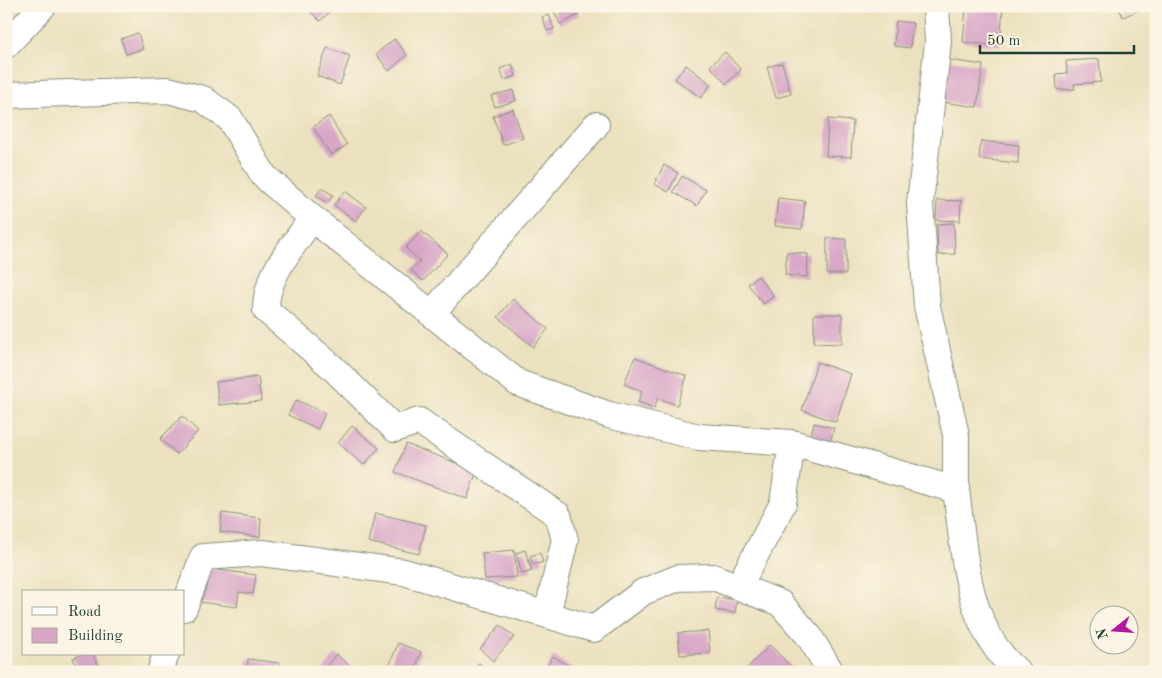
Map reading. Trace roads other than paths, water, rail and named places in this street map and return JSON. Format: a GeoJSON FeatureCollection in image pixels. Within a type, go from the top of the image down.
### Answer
{"type":"FeatureCollection","features":[{"type":"Feature","properties":{"kind":"street"},"geometry":{"type":"LineString","coordinates":[[6,45],[43,6]]}},
{"type":"Feature","properties":{"kind":"street"},"geometry":{"type":"LineString","coordinates":[[936,6],[938,42],[920,203],[927,306],[956,435],[956,490],[970,588],[983,629],[1003,659],[1018,672]]}},
{"type":"Feature","properties":{"kind":"street"},"geometry":{"type":"LineString","coordinates":[[6,95],[168,90],[203,98],[230,119],[264,176],[312,218],[518,382],[609,415],[699,437],[792,443],[956,490]]}},
{"type":"Feature","properties":{"kind":"street"},"geometry":{"type":"LineString","coordinates":[[432,312],[596,125]]}},
{"type":"Feature","properties":{"kind":"street"},"geometry":{"type":"LineString","coordinates":[[312,218],[271,280],[265,295],[266,310],[332,367],[396,429],[419,421],[558,515],[565,540],[547,614]]}},
{"type":"Feature","properties":{"kind":"street"},"geometry":{"type":"LineString","coordinates":[[739,586],[783,503],[792,443]]}},
{"type":"Feature","properties":{"kind":"street"},"geometry":{"type":"LineString","coordinates":[[185,605],[203,557],[262,552],[404,572],[594,629],[643,592],[678,578],[713,577],[780,603],[810,636],[831,672]]}},
{"type":"Feature","properties":{"kind":"street"},"geometry":{"type":"LineString","coordinates":[[160,672],[165,656]]}}]}
